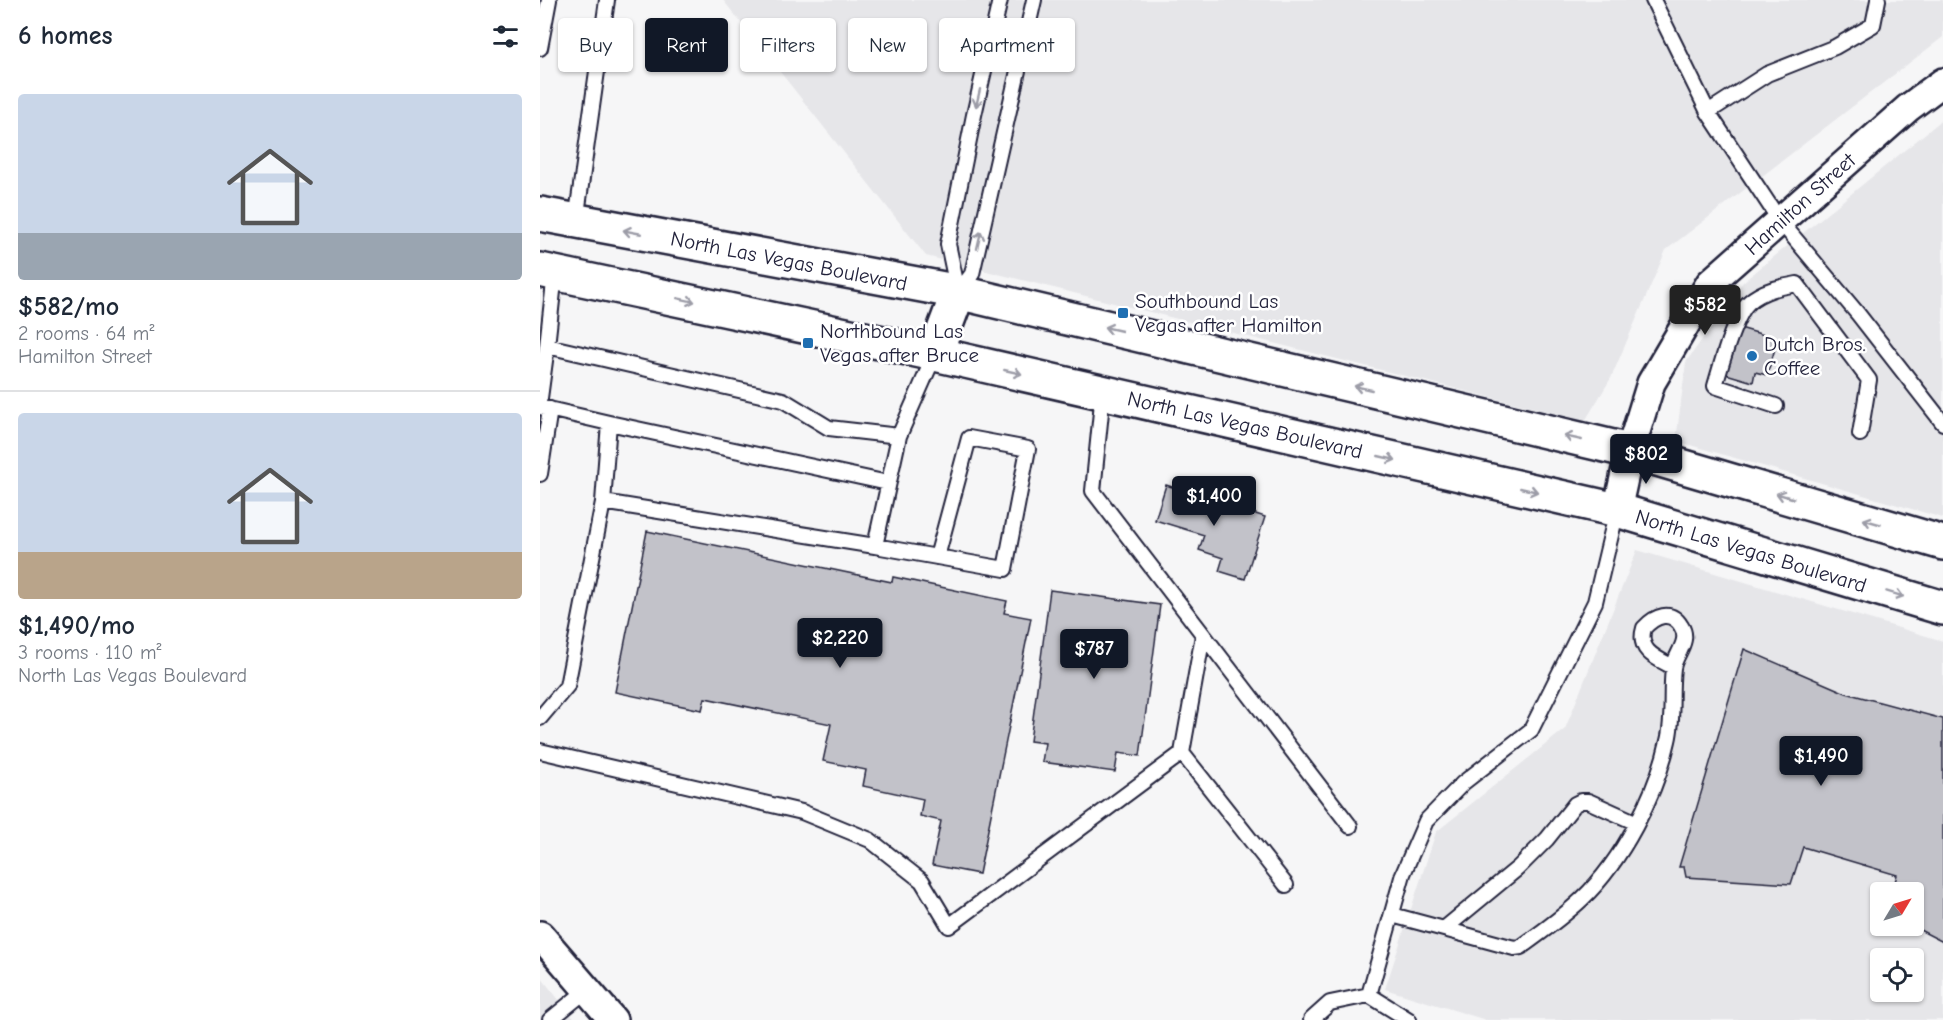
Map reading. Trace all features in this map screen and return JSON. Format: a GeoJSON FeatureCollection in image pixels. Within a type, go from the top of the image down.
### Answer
{"type":"FeatureCollection","features":[{"type":"Feature","properties":{"kind":"main road","name":"North Las Vegas Boulevard"},"geometry":{"type":"LineString","coordinates":[[540,214],[958,293],[1630,451],[1943,543]]}},
{"type":"Feature","properties":{"kind":"main road","name":"North Las Vegas Boulevard"},"geometry":{"type":"LineString","coordinates":[[548,271],[935,354],[1617,510],[1943,608]]}},
{"type":"Feature","properties":{"kind":"main road"},"geometry":{"type":"LineString","coordinates":[[935,354],[958,293]]}},
{"type":"Feature","properties":{"kind":"street","name":"Hamilton Street"},"geometry":{"type":"LineString","coordinates":[[1617,510],[1630,451],[1651,383],[1710,283],[1908,108],[1943,82]]}},
{"type":"Feature","properties":{"kind":"street"},"geometry":{"type":"LineString","coordinates":[[540,935],[613,1020]]}},
{"type":"Feature","properties":{"kind":"lane"},"geometry":{"type":"LineString","coordinates":[[540,48],[549,0]]}},
{"type":"Feature","properties":{"kind":"lane"},"geometry":{"type":"LineString","coordinates":[[575,221],[608,0]]}},
{"type":"Feature","properties":{"kind":"lane"},"geometry":{"type":"LineString","coordinates":[[958,293],[948,244],[1000,0]]}},
{"type":"Feature","properties":{"kind":"lane"},"geometry":{"type":"LineString","coordinates":[[958,293],[972,274],[1034,0]]}},
{"type":"Feature","properties":{"kind":"lane"},"geometry":{"type":"LineString","coordinates":[[1653,0],[1708,112],[1780,221],[1858,314],[1943,423]]}},
{"type":"Feature","properties":{"kind":"lane"},"geometry":{"type":"LineString","coordinates":[[1708,112],[1767,74],[1835,47],[1873,25],[1878,0]]}},
{"type":"Feature","properties":{"kind":"lane"},"geometry":{"type":"LineString","coordinates":[[540,398],[548,271]]}},
{"type":"Feature","properties":{"kind":"lane"},"geometry":{"type":"LineString","coordinates":[[1776,406],[1715,386],[1734,328],[1748,303],[1772,288],[1797,284],[1869,380],[1860,434]]}},
{"type":"Feature","properties":{"kind":"lane"},"geometry":{"type":"LineString","coordinates":[[544,353],[783,400],[829,428],[899,435]]}},
{"type":"Feature","properties":{"kind":"lane"},"geometry":{"type":"LineString","coordinates":[[875,546],[899,435],[935,354]]}},
{"type":"Feature","properties":{"kind":"lane"},"geometry":{"type":"LineString","coordinates":[[1104,392],[1093,491],[1350,826]]}},
{"type":"Feature","properties":{"kind":"lane"},"geometry":{"type":"LineString","coordinates":[[540,474],[545,408],[888,483]]}},
{"type":"Feature","properties":{"kind":"lane"},"geometry":{"type":"LineString","coordinates":[[540,718],[567,686],[603,502],[609,423]]}},
{"type":"Feature","properties":{"kind":"lane"},"geometry":{"type":"LineString","coordinates":[[603,502],[875,546],[937,557],[1005,568],[1028,449],[969,438],[937,557]]}},
{"type":"Feature","properties":{"kind":"lane"},"geometry":{"type":"LineString","coordinates":[[1369,995],[1403,874],[1426,821],[1463,783],[1531,730],[1595,602],[1617,510]]}},
{"type":"Feature","properties":{"kind":"lane"},"geometry":{"type":"LineString","coordinates":[[540,752],[802,812],[870,840],[922,881],[949,926],[1182,753],[1203,635]]}},
{"type":"Feature","properties":{"kind":"lane"},"geometry":{"type":"LineString","coordinates":[[1392,915],[1506,947],[1521,947],[1583,898],[1624,848],[1637,824],[1657,776],[1668,741],[1672,713],[1673,667]]}},
{"type":"Feature","properties":{"kind":"lane"},"geometry":{"type":"LineString","coordinates":[[1182,753],[1286,885]]}},
{"type":"Feature","properties":{"kind":"lane"},"geometry":{"type":"LineString","coordinates":[[1444,929],[1518,868],[1547,839],[1575,804],[1588,801],[1637,824]]}},
{"type":"Feature","properties":{"kind":"lane"},"geometry":{"type":"LineString","coordinates":[[550,1020],[588,989]]}},
{"type":"Feature","properties":{"kind":"lane"},"geometry":{"type":"LineString","coordinates":[[1320,1017],[1330,1003],[1369,995],[1409,1020]]}},
{"type":"Feature","properties":{"kind":"shaded area"},"geometry":{"type":"Polygon","coordinates":[[[723,0],[1943,0],[1943,37],[1666,250],[1611,378],[1585,421],[926,256],[780,72],[836,72],[836,18],[740,18],[740,21],[723,0]]]}},
{"type":"Feature","properties":{"kind":"shaded area"},"geometry":{"type":"Polygon","coordinates":[[[1943,119],[1943,518],[1676,441],[1686,362],[1743,282],[1943,119]]]}},
{"type":"Feature","properties":{"kind":"shaded area"},"geometry":{"type":"Polygon","coordinates":[[[1637,550],[1943,641],[1943,1020],[1486,1020],[1385,989],[1436,832],[1565,729],[1637,550]]]}},
{"type":"Feature","properties":{"kind":"shaded area"},"geometry":{"type":"Polygon","coordinates":[[[540,976],[575,1020],[540,1020],[540,976]]]}},
{"type":"Feature","properties":{"kind":"building","name":"Dutch Bros. Coffee"},"geometry":{"type":"Polygon","coordinates":[[[1740,328],[1778,339],[1767,375],[1755,372],[1753,382],[1726,374],[1740,328]]]}},
{"type":"Feature","properties":{"kind":"building"},"geometry":{"type":"Polygon","coordinates":[[[1166,485],[1265,517],[1245,579],[1219,571],[1223,558],[1199,550],[1204,535],[1155,520],[1166,485]]]}},
{"type":"Feature","properties":{"kind":"building"},"geometry":{"type":"Polygon","coordinates":[[[647,531],[892,582],[893,577],[1007,601],[1004,613],[1031,618],[979,874],[932,865],[941,821],[920,816],[923,799],[863,786],[866,770],[823,761],[831,724],[705,698],[702,710],[615,692],[647,531]]]}},
{"type":"Feature","properties":{"kind":"building"},"geometry":{"type":"Polygon","coordinates":[[[1050,590],[1160,605],[1140,756],[1118,753],[1115,772],[1042,762],[1045,743],[1030,741],[1050,590]]]}},
{"type":"Feature","properties":{"kind":"building"},"geometry":{"type":"Polygon","coordinates":[[[1744,649],[1846,693],[1943,719],[1943,942],[1924,932],[1924,882],[1895,882],[1897,875],[1803,847],[1791,884],[1686,877],[1684,867],[1679,867],[1744,649]]]}},
{"type":"Feature","properties":{"kind":"place","name":"Southbound Las Vegas after Hamilton"},"geometry":{"type":"Point","coordinates":[1123,313]}},
{"type":"Feature","properties":{"kind":"place","name":"Northbound Las Vegas after Bruce"},"geometry":{"type":"Point","coordinates":[808,343]}},
{"type":"Feature","properties":{"kind":"place","name":"Dutch Bros. Coffee"},"geometry":{"type":"Point","coordinates":[1752,356]}}]}
